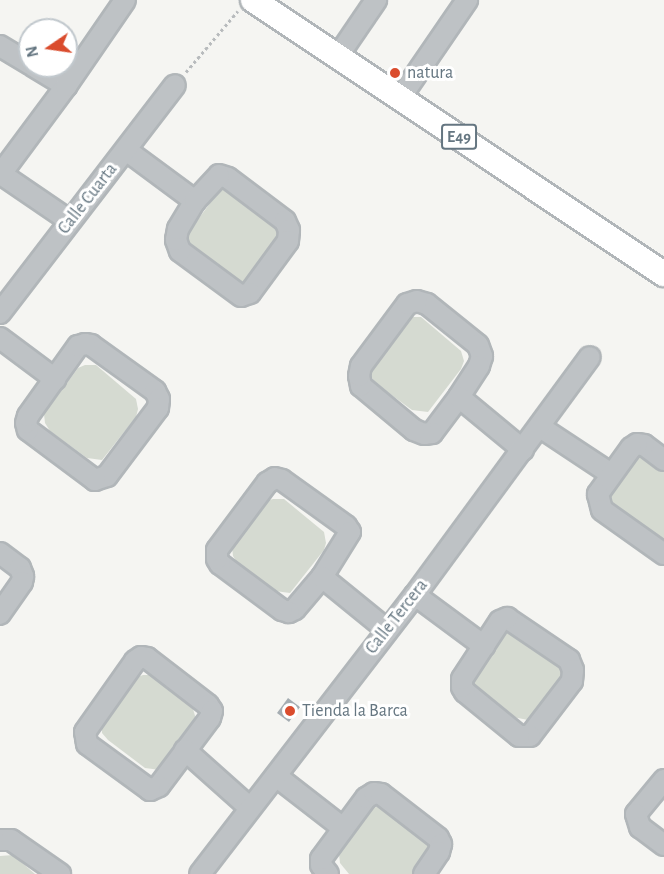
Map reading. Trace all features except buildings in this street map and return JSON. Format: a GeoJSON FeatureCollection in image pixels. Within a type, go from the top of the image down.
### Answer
{"type":"FeatureCollection","features":[{"type":"Feature","properties":{"kind":"main road","name":"E49"},"geometry":{"type":"LineString","coordinates":[[247,5],[338,56],[664,274]]}},
{"type":"Feature","properties":{"kind":"street"},"geometry":{"type":"LineString","coordinates":[[70,221],[1,175],[125,0]]}},
{"type":"Feature","properties":{"kind":"street"},"geometry":{"type":"LineString","coordinates":[[338,56],[376,0]]}},
{"type":"Feature","properties":{"kind":"street"},"geometry":{"type":"LineString","coordinates":[[400,98],[467,0]]}},
{"type":"Feature","properties":{"kind":"street"},"geometry":{"type":"LineString","coordinates":[[0,46],[18,57]]}},
{"type":"Feature","properties":{"kind":"street"},"geometry":{"type":"LineString","coordinates":[[53,78],[66,86]]}},
{"type":"Feature","properties":{"kind":"street","name":"Calle Cuarta"},"geometry":{"type":"LineString","coordinates":[[0,313],[176,85]]}},
{"type":"Feature","properties":{"kind":"street"},"geometry":{"type":"LineString","coordinates":[[126,150],[195,201]]}},
{"type":"Feature","properties":{"kind":"street"},"geometry":{"type":"LineString","coordinates":[[219,175],[228,178],[285,221],[289,230],[288,241],[250,293],[241,296],[230,291],[180,252],[176,240],[178,229],[195,201],[213,178],[219,175]]}},
{"type":"Feature","properties":{"kind":"street"},"geometry":{"type":"LineString","coordinates":[[417,301],[427,304],[478,345],[482,356],[479,366],[459,397],[432,433],[424,434],[414,430],[361,386],[359,376],[361,366],[406,304],[417,301]]}},
{"type":"Feature","properties":{"kind":"street"},"geometry":{"type":"LineString","coordinates":[[0,338],[55,379]]}},
{"type":"Feature","properties":{"kind":"street"},"geometry":{"type":"LineString","coordinates":[[85,344],[155,391],[159,399],[158,408],[107,476],[102,479],[95,480],[28,430],[28,416],[55,379],[78,346],[85,344]]}},
{"type":"Feature","properties":{"kind":"street","name":"Calle Tercera"},"geometry":{"type":"LineString","coordinates":[[200,874],[386,629],[415,595],[590,357]]}},
{"type":"Feature","properties":{"kind":"street"},"geometry":{"type":"LineString","coordinates":[[459,397],[523,450]]}},
{"type":"Feature","properties":{"kind":"street"},"geometry":{"type":"LineString","coordinates":[[540,427],[611,474]]}},
{"type":"Feature","properties":{"kind":"street"},"geometry":{"type":"LineString","coordinates":[[664,460],[644,445],[638,444],[631,448],[598,494],[602,510],[664,554]]}},
{"type":"Feature","properties":{"kind":"street"},"geometry":{"type":"LineString","coordinates":[[274,478],[291,487],[346,526],[350,532],[322,577],[295,609],[289,612],[282,610],[229,571],[217,559],[217,550],[267,483],[274,478]]}},
{"type":"Feature","properties":{"kind":"street"},"geometry":{"type":"LineString","coordinates":[[0,553],[20,568],[23,576],[22,582],[0,614]]}},
{"type":"Feature","properties":{"kind":"street"},"geometry":{"type":"LineString","coordinates":[[322,577],[386,629]]}},
{"type":"Feature","properties":{"kind":"street"},"geometry":{"type":"LineString","coordinates":[[415,595],[484,646]]}},
{"type":"Feature","properties":{"kind":"street"},"geometry":{"type":"LineString","coordinates":[[507,618],[569,660],[573,670],[572,681],[530,736],[519,736],[465,692],[462,687],[462,680],[484,646],[500,621],[507,618]]}},
{"type":"Feature","properties":{"kind":"street"},"geometry":{"type":"LineString","coordinates":[[141,657],[156,665],[208,705],[212,711],[210,718],[185,750],[159,786],[150,790],[87,744],[85,732],[135,661],[141,657]]}},
{"type":"Feature","properties":{"kind":"street"},"geometry":{"type":"LineString","coordinates":[[185,750],[249,807]]}},
{"type":"Feature","properties":{"kind":"street"},"geometry":{"type":"LineString","coordinates":[[276,776],[343,828]]}},
{"type":"Feature","properties":{"kind":"street"},"geometry":{"type":"LineString","coordinates":[[664,780],[636,814],[640,827],[664,845]]}},
{"type":"Feature","properties":{"kind":"street"},"geometry":{"type":"LineString","coordinates":[[328,874],[321,865],[321,859],[366,798],[374,793],[381,795],[438,838],[441,844],[439,852],[424,874]]}},
{"type":"Feature","properties":{"kind":"street"},"geometry":{"type":"LineString","coordinates":[[0,840],[11,840],[60,874]]}},
{"type":"Feature","properties":{"kind":"path"},"geometry":{"type":"LineString","coordinates":[[176,85],[247,5]]}},
{"type":"Feature","properties":{"kind":"shaded area"},"geometry":{"type":"Polygon","coordinates":[[[226,188],[277,222],[279,232],[277,240],[243,283],[236,283],[191,253],[185,237],[219,191],[226,188]]]}},
{"type":"Feature","properties":{"kind":"shaded area"},"geometry":{"type":"Polygon","coordinates":[[[410,317],[421,317],[461,351],[464,361],[461,369],[428,412],[412,410],[375,383],[370,375],[369,366],[403,320],[410,317]]]}},
{"type":"Feature","properties":{"kind":"shaded area"},"geometry":{"type":"Polygon","coordinates":[[[85,365],[96,365],[136,399],[138,409],[136,417],[102,460],[87,458],[50,431],[45,423],[44,414],[78,368],[85,365]]]}},
{"type":"Feature","properties":{"kind":"shaded area"},"geometry":{"type":"Polygon","coordinates":[[[636,450],[664,456],[664,540],[661,543],[654,543],[602,497],[636,450]]]}},
{"type":"Feature","properties":{"kind":"shaded area"},"geometry":{"type":"Polygon","coordinates":[[[284,499],[324,532],[326,543],[324,550],[290,593],[275,591],[238,564],[233,556],[232,547],[266,501],[284,499]]]}},
{"type":"Feature","properties":{"kind":"shaded area"},"geometry":{"type":"Polygon","coordinates":[[[511,625],[564,669],[562,677],[528,720],[513,717],[476,690],[471,683],[504,627],[511,625]]]}},
{"type":"Feature","properties":{"kind":"shaded area"},"geometry":{"type":"Polygon","coordinates":[[[154,675],[193,709],[196,719],[194,727],[160,770],[145,768],[102,733],[102,724],[135,678],[154,675]]]}},
{"type":"Feature","properties":{"kind":"shaded area"},"geometry":{"type":"Polygon","coordinates":[[[391,806],[431,839],[433,850],[419,874],[349,874],[340,863],[339,854],[373,808],[391,806]]]}},
{"type":"Feature","properties":{"kind":"shaded area"},"geometry":{"type":"Polygon","coordinates":[[[13,855],[35,874],[0,874],[0,856],[13,855]]]}},
{"type":"Feature","properties":{"kind":"place","name":"natura"},"geometry":{"type":"Point","coordinates":[395,73]}},
{"type":"Feature","properties":{"kind":"place","name":"Tienda la Barca"},"geometry":{"type":"Point","coordinates":[290,711]}}]}
